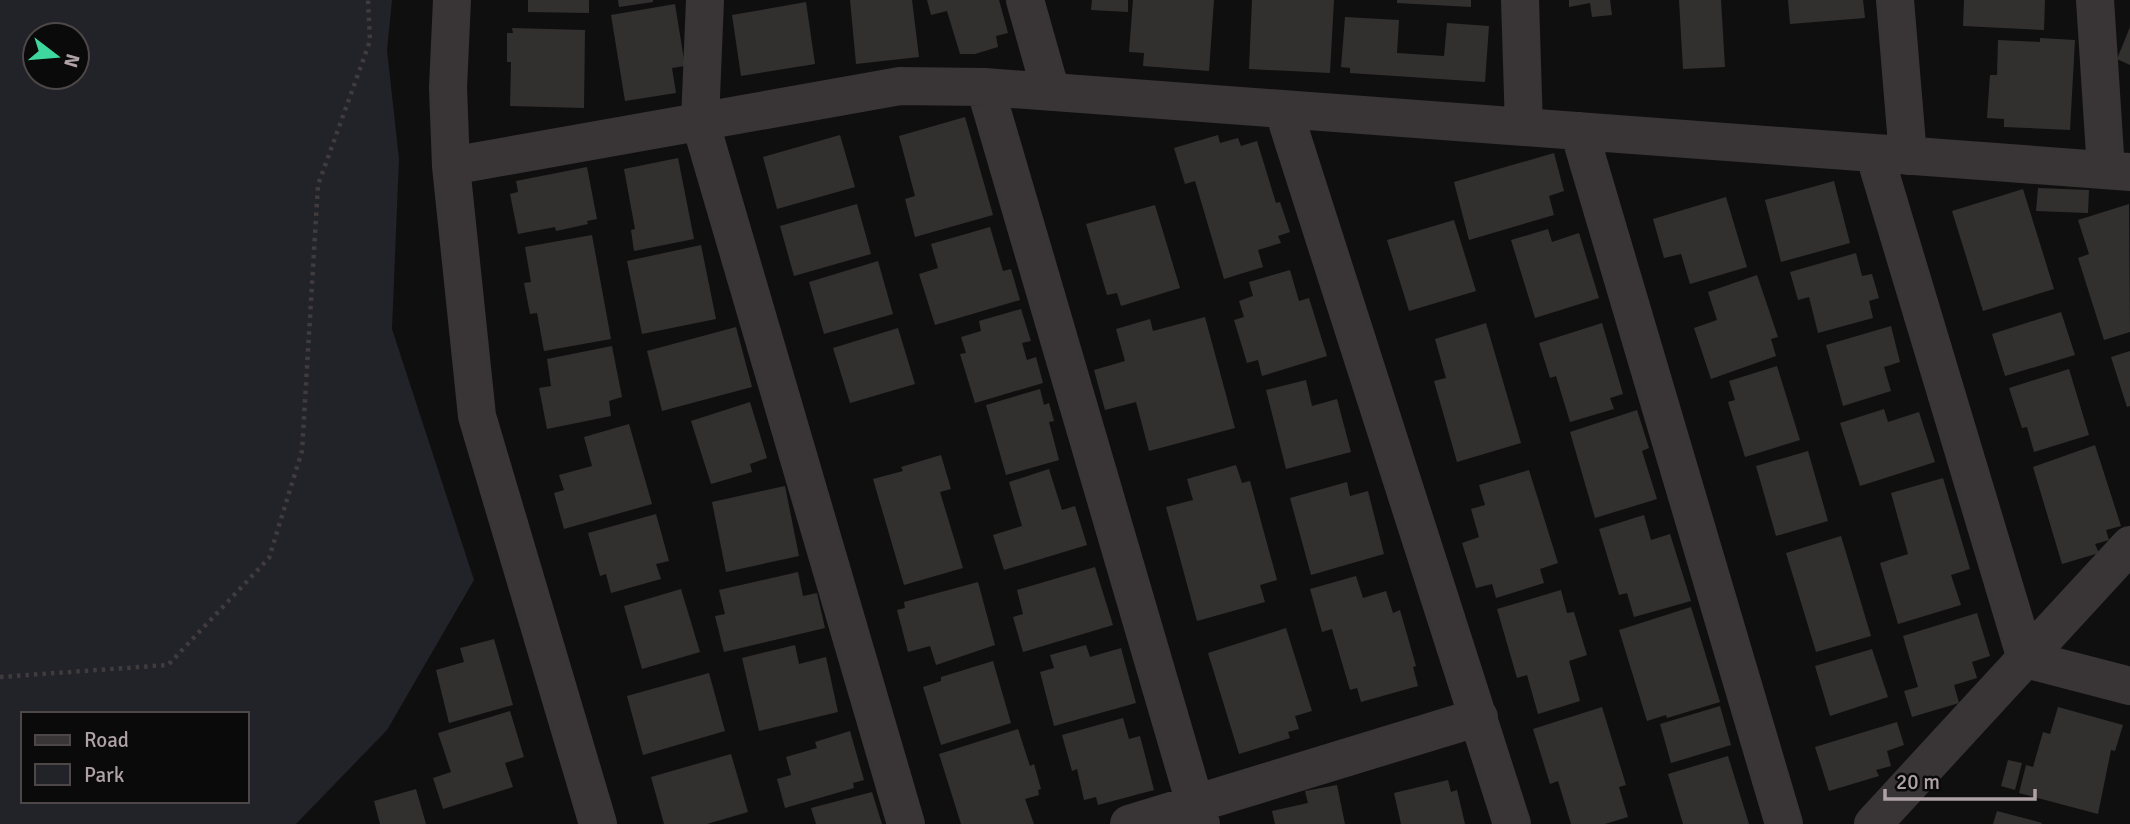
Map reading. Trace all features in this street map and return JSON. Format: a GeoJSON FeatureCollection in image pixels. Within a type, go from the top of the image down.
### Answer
{"type":"FeatureCollection","features":[{"type":"Feature","properties":{"kind":"street"},"geometry":{"type":"LineString","coordinates":[[453,0],[448,88],[451,166],[477,416],[598,824]]}},
{"type":"Feature","properties":{"kind":"street"},"geometry":{"type":"LineString","coordinates":[[705,0],[700,121],[906,824]]}},
{"type":"Feature","properties":{"kind":"street"},"geometry":{"type":"LineString","coordinates":[[1025,0],[1051,92]]}},
{"type":"Feature","properties":{"kind":"street"},"geometry":{"type":"LineString","coordinates":[[1520,0],[1524,127]]}},
{"type":"Feature","properties":{"kind":"street"},"geometry":{"type":"LineString","coordinates":[[1895,0],[1891,155],[2026,659]]}},
{"type":"Feature","properties":{"kind":"street"},"geometry":{"type":"LineString","coordinates":[[451,166],[900,86],[985,87],[2118,171],[2095,0]]}},
{"type":"Feature","properties":{"kind":"street"},"geometry":{"type":"LineString","coordinates":[[985,87],[1198,814]]}},
{"type":"Feature","properties":{"kind":"street"},"geometry":{"type":"LineString","coordinates":[[1283,109],[1512,824]]}},
{"type":"Feature","properties":{"kind":"street"},"geometry":{"type":"LineString","coordinates":[[1579,131],[1784,824]]}},
{"type":"Feature","properties":{"kind":"street"},"geometry":{"type":"LineString","coordinates":[[1873,824],[2130,545]]}},
{"type":"Feature","properties":{"kind":"street"},"geometry":{"type":"LineString","coordinates":[[2026,659],[2130,686]]}},
{"type":"Feature","properties":{"kind":"street"},"geometry":{"type":"LineString","coordinates":[[1129,824],[1198,814],[1479,717]]}},
{"type":"Feature","properties":{"kind":"path"},"geometry":{"type":"LineString","coordinates":[[0,677],[168,666],[269,558],[302,451],[318,185],[370,41],[368,0]]}},
{"type":"Feature","properties":{"kind":"green space"},"geometry":{"type":"Polygon","coordinates":[[[0,0],[392,0],[387,50],[399,159],[392,329],[474,580],[387,730],[296,824],[0,824],[0,0]]]}},
{"type":"Feature","properties":{"kind":"building"},"geometry":{"type":"Polygon","coordinates":[[[528,0],[589,0],[589,13],[528,12],[528,0]]]}},
{"type":"Feature","properties":{"kind":"building"},"geometry":{"type":"Polygon","coordinates":[[[618,0],[653,0],[653,2],[619,7],[618,0]]]}},
{"type":"Feature","properties":{"kind":"building"},"geometry":{"type":"Polygon","coordinates":[[[850,0],[912,0],[919,57],[856,64],[850,0]]]}},
{"type":"Feature","properties":{"kind":"building"},"geometry":{"type":"Polygon","coordinates":[[[927,0],[999,0],[1008,33],[996,36],[998,47],[975,54],[960,54],[947,11],[931,15],[927,0]]]}},
{"type":"Feature","properties":{"kind":"building"},"geometry":{"type":"Polygon","coordinates":[[[1092,0],[1128,0],[1128,12],[1091,10],[1092,0]]]}},
{"type":"Feature","properties":{"kind":"building"},"geometry":{"type":"Polygon","coordinates":[[[1133,0],[1214,0],[1209,71],[1143,66],[1144,53],[1129,52],[1133,0]]]}},
{"type":"Feature","properties":{"kind":"building"},"geometry":{"type":"Polygon","coordinates":[[[1252,0],[1334,0],[1330,73],[1249,69],[1252,0]]]}},
{"type":"Feature","properties":{"kind":"building"},"geometry":{"type":"Polygon","coordinates":[[[1397,0],[1471,0],[1471,7],[1397,3],[1397,0]]]}},
{"type":"Feature","properties":{"kind":"building"},"geometry":{"type":"Polygon","coordinates":[[[1569,0],[1610,0],[1612,15],[1592,17],[1590,3],[1569,7],[1569,0]]]}},
{"type":"Feature","properties":{"kind":"building"},"geometry":{"type":"Polygon","coordinates":[[[1679,0],[1721,0],[1725,67],[1683,69],[1679,0]]]}},
{"type":"Feature","properties":{"kind":"building"},"geometry":{"type":"Polygon","coordinates":[[[1788,0],[1863,0],[1865,18],[1790,24],[1788,0]]]}},
{"type":"Feature","properties":{"kind":"building"},"geometry":{"type":"Polygon","coordinates":[[[1964,0],[2045,0],[2044,30],[1963,26],[1964,0]]]}},
{"type":"Feature","properties":{"kind":"building"},"geometry":{"type":"Polygon","coordinates":[[[806,2],[815,64],[741,76],[732,15],[806,2]]]}},
{"type":"Feature","properties":{"kind":"building"},"geometry":{"type":"Polygon","coordinates":[[[675,4],[685,66],[672,68],[676,93],[625,101],[611,15],[675,4]]]}},
{"type":"Feature","properties":{"kind":"building"},"geometry":{"type":"Polygon","coordinates":[[[1345,17],[1399,20],[1397,53],[1444,56],[1447,23],[1489,26],[1485,82],[1350,73],[1350,68],[1341,67],[1345,17]]]}},
{"type":"Feature","properties":{"kind":"building"},"geometry":{"type":"Polygon","coordinates":[[[2130,27],[2130,65],[2117,59],[2130,27]]]}},
{"type":"Feature","properties":{"kind":"building"},"geometry":{"type":"Polygon","coordinates":[[[512,28],[585,30],[584,108],[510,106],[511,62],[507,62],[507,33],[513,33],[512,28]]]}},
{"type":"Feature","properties":{"kind":"building"},"geometry":{"type":"Polygon","coordinates":[[[2040,38],[2075,40],[2070,130],[2004,127],[2004,119],[1987,118],[1990,75],[1997,75],[1998,40],[2040,42],[2040,38]]]}},
{"type":"Feature","properties":{"kind":"building"},"geometry":{"type":"Polygon","coordinates":[[[965,117],[993,215],[915,237],[905,199],[915,196],[899,136],[965,117]]]}},
{"type":"Feature","properties":{"kind":"building"},"geometry":{"type":"Polygon","coordinates":[[[840,135],[855,187],[777,209],[763,157],[840,135]]]}},
{"type":"Feature","properties":{"kind":"building"},"geometry":{"type":"Polygon","coordinates":[[[1218,135],[1220,143],[1238,138],[1241,146],[1257,141],[1276,203],[1280,202],[1290,232],[1278,236],[1281,243],[1258,250],[1263,267],[1224,279],[1195,181],[1185,184],[1174,148],[1218,135]]]}},
{"type":"Feature","properties":{"kind":"building"},"geometry":{"type":"Polygon","coordinates":[[[1554,153],[1564,191],[1549,196],[1554,215],[1469,240],[1454,182],[1554,153]]]}},
{"type":"Feature","properties":{"kind":"building"},"geometry":{"type":"Polygon","coordinates":[[[678,158],[694,239],[634,251],[631,230],[635,229],[624,169],[678,158]]]}},
{"type":"Feature","properties":{"kind":"building"},"geometry":{"type":"Polygon","coordinates":[[[587,167],[597,219],[587,221],[588,224],[556,231],[555,227],[518,234],[510,194],[518,192],[516,181],[587,167]]]}},
{"type":"Feature","properties":{"kind":"building"},"geometry":{"type":"Polygon","coordinates":[[[1834,181],[1850,243],[1781,262],[1765,200],[1834,181]]]}},
{"type":"Feature","properties":{"kind":"building"},"geometry":{"type":"Polygon","coordinates":[[[2038,188],[2089,190],[2088,213],[2036,211],[2038,188]]]}},
{"type":"Feature","properties":{"kind":"building"},"geometry":{"type":"Polygon","coordinates":[[[2023,189],[2054,289],[1983,311],[1952,211],[2023,189]]]}},
{"type":"Feature","properties":{"kind":"building"},"geometry":{"type":"Polygon","coordinates":[[[1726,197],[1747,267],[1690,284],[1681,254],[1664,258],[1653,219],[1726,197]]]}},
{"type":"Feature","properties":{"kind":"building"},"geometry":{"type":"Polygon","coordinates":[[[857,204],[871,254],[794,276],[780,226],[857,204]]]}},
{"type":"Feature","properties":{"kind":"building"},"geometry":{"type":"Polygon","coordinates":[[[2129,204],[2130,332],[2104,340],[2078,258],[2089,254],[2078,220],[2129,204]]]}},
{"type":"Feature","properties":{"kind":"building"},"geometry":{"type":"Polygon","coordinates":[[[1155,205],[1180,288],[1121,306],[1117,293],[1107,295],[1086,224],[1155,205]]]}},
{"type":"Feature","properties":{"kind":"building"},"geometry":{"type":"Polygon","coordinates":[[[1454,220],[1476,291],[1409,311],[1387,240],[1454,220]]]}},
{"type":"Feature","properties":{"kind":"building"},"geometry":{"type":"Polygon","coordinates":[[[990,227],[1003,271],[1011,269],[1020,300],[935,325],[919,274],[938,268],[931,244],[990,227]]]}},
{"type":"Feature","properties":{"kind":"building"},"geometry":{"type":"Polygon","coordinates":[[[1548,229],[1552,242],[1579,233],[1599,298],[1535,318],[1511,240],[1548,229]]]}},
{"type":"Feature","properties":{"kind":"building"},"geometry":{"type":"Polygon","coordinates":[[[592,235],[611,339],[544,351],[537,313],[530,314],[524,283],[531,282],[525,247],[592,235]]]}},
{"type":"Feature","properties":{"kind":"building"},"geometry":{"type":"Polygon","coordinates":[[[701,245],[716,319],[642,334],[627,261],[701,245]]]}},
{"type":"Feature","properties":{"kind":"building"},"geometry":{"type":"Polygon","coordinates":[[[1856,253],[1862,276],[1872,274],[1879,298],[1869,301],[1873,318],[1818,333],[1809,297],[1798,300],[1790,272],[1856,253]]]}},
{"type":"Feature","properties":{"kind":"building"},"geometry":{"type":"Polygon","coordinates":[[[878,261],[893,314],[824,334],[809,282],[878,261]]]}},
{"type":"Feature","properties":{"kind":"building"},"geometry":{"type":"Polygon","coordinates":[[[1290,270],[1299,301],[1309,298],[1327,356],[1262,376],[1258,360],[1247,363],[1234,320],[1244,317],[1239,301],[1253,296],[1249,282],[1290,270]]]}},
{"type":"Feature","properties":{"kind":"building"},"geometry":{"type":"Polygon","coordinates":[[[1757,275],[1778,337],[1771,339],[1776,356],[1711,379],[1694,328],[1717,320],[1708,292],[1757,275]]]}},
{"type":"Feature","properties":{"kind":"building"},"geometry":{"type":"Polygon","coordinates":[[[1021,309],[1031,341],[1022,343],[1027,360],[1036,357],[1043,383],[975,403],[960,354],[966,353],[961,337],[981,331],[979,321],[1021,309]]]}},
{"type":"Feature","properties":{"kind":"building"},"geometry":{"type":"Polygon","coordinates":[[[2061,312],[2075,355],[2005,376],[1992,334],[2061,312]]]}},
{"type":"Feature","properties":{"kind":"building"},"geometry":{"type":"Polygon","coordinates":[[[1205,317],[1235,428],[1149,451],[1136,402],[1105,410],[1094,370],[1125,361],[1116,329],[1150,319],[1153,331],[1205,317]]]}},
{"type":"Feature","properties":{"kind":"building"},"geometry":{"type":"Polygon","coordinates":[[[1486,323],[1521,443],[1457,462],[1434,381],[1446,378],[1435,339],[1486,323]]]}},
{"type":"Feature","properties":{"kind":"building"},"geometry":{"type":"Polygon","coordinates":[[[1602,323],[1623,394],[1610,398],[1614,409],[1570,422],[1556,376],[1550,378],[1539,343],[1602,323]]]}},
{"type":"Feature","properties":{"kind":"building"},"geometry":{"type":"Polygon","coordinates":[[[1891,326],[1900,362],[1884,367],[1891,391],[1843,406],[1826,345],[1891,326]]]}},
{"type":"Feature","properties":{"kind":"building"},"geometry":{"type":"Polygon","coordinates":[[[736,327],[752,387],[662,411],[647,351],[736,327]]]}},
{"type":"Feature","properties":{"kind":"building"},"geometry":{"type":"Polygon","coordinates":[[[898,328],[915,384],[850,403],[833,348],[898,328]]]}},
{"type":"Feature","properties":{"kind":"building"},"geometry":{"type":"Polygon","coordinates":[[[612,346],[622,397],[609,401],[611,416],[547,429],[539,388],[551,386],[547,359],[612,346]]]}},
{"type":"Feature","properties":{"kind":"building"},"geometry":{"type":"Polygon","coordinates":[[[2130,351],[2130,406],[2127,407],[2111,357],[2130,351]]]}},
{"type":"Feature","properties":{"kind":"building"},"geometry":{"type":"Polygon","coordinates":[[[1777,366],[1800,440],[1745,457],[1728,402],[1735,400],[1729,381],[1777,366]]]}},
{"type":"Feature","properties":{"kind":"building"},"geometry":{"type":"Polygon","coordinates":[[[2069,369],[2089,435],[2034,452],[2027,427],[2022,428],[2009,388],[2069,369]]]}},
{"type":"Feature","properties":{"kind":"building"},"geometry":{"type":"Polygon","coordinates":[[[1306,380],[1312,406],[1337,399],[1351,452],[1286,469],[1266,390],[1306,380]]]}},
{"type":"Feature","properties":{"kind":"building"},"geometry":{"type":"Polygon","coordinates":[[[1040,389],[1044,405],[1049,403],[1054,421],[1049,422],[1059,460],[1006,475],[986,405],[1040,389]]]}},
{"type":"Feature","properties":{"kind":"building"},"geometry":{"type":"Polygon","coordinates":[[[750,402],[767,458],[750,464],[752,472],[711,484],[691,421],[750,402]]]}},
{"type":"Feature","properties":{"kind":"building"},"geometry":{"type":"Polygon","coordinates":[[[1884,409],[1888,422],[1919,412],[1935,462],[1860,486],[1840,423],[1884,409]]]}},
{"type":"Feature","properties":{"kind":"building"},"geometry":{"type":"Polygon","coordinates":[[[1637,410],[1649,448],[1642,451],[1657,499],[1595,518],[1570,432],[1637,410]]]}},
{"type":"Feature","properties":{"kind":"building"},"geometry":{"type":"Polygon","coordinates":[[[629,424],[652,504],[564,529],[554,493],[564,490],[559,475],[592,466],[584,437],[629,424]]]}},
{"type":"Feature","properties":{"kind":"building"},"geometry":{"type":"Polygon","coordinates":[[[2095,445],[2121,526],[2106,530],[2109,540],[2095,544],[2099,553],[2062,564],[2033,467],[2095,445]]]}},
{"type":"Feature","properties":{"kind":"building"},"geometry":{"type":"Polygon","coordinates":[[[1808,451],[1828,521],[1776,536],[1756,466],[1808,451]]]}},
{"type":"Feature","properties":{"kind":"building"},"geometry":{"type":"Polygon","coordinates":[[[941,455],[951,489],[940,492],[963,568],[904,585],[873,479],[903,471],[901,467],[941,455]]]}},
{"type":"Feature","properties":{"kind":"building"},"geometry":{"type":"Polygon","coordinates":[[[1236,465],[1242,483],[1250,481],[1277,580],[1260,585],[1265,602],[1197,621],[1166,507],[1193,500],[1187,479],[1236,465]]]}},
{"type":"Feature","properties":{"kind":"building"},"geometry":{"type":"Polygon","coordinates":[[[1049,469],[1062,510],[1075,506],[1087,545],[1004,570],[993,535],[1022,526],[1009,482],[1049,469]]]}},
{"type":"Feature","properties":{"kind":"building"},"geometry":{"type":"Polygon","coordinates":[[[1529,470],[1558,563],[1540,569],[1544,583],[1496,598],[1492,584],[1476,588],[1462,543],[1479,537],[1471,509],[1485,505],[1479,485],[1529,470]]]}},
{"type":"Feature","properties":{"kind":"building"},"geometry":{"type":"Polygon","coordinates":[[[1943,478],[1970,569],[1951,575],[1961,605],[1898,624],[1880,563],[1908,554],[1891,493],[1943,478]]]}},
{"type":"Feature","properties":{"kind":"building"},"geometry":{"type":"Polygon","coordinates":[[[1347,482],[1350,496],[1368,491],[1384,554],[1311,575],[1290,498],[1347,482]]]}},
{"type":"Feature","properties":{"kind":"building"},"geometry":{"type":"Polygon","coordinates":[[[785,486],[799,556],[726,572],[712,502],[785,486]]]}},
{"type":"Feature","properties":{"kind":"building"},"geometry":{"type":"Polygon","coordinates":[[[656,514],[669,561],[656,564],[661,579],[611,593],[606,574],[600,576],[588,533],[656,514]]]}},
{"type":"Feature","properties":{"kind":"building"},"geometry":{"type":"Polygon","coordinates":[[[1644,515],[1651,540],[1670,534],[1691,601],[1634,617],[1627,593],[1619,595],[1599,529],[1644,515]]]}},
{"type":"Feature","properties":{"kind":"building"},"geometry":{"type":"Polygon","coordinates":[[[1841,536],[1871,636],[1816,652],[1786,553],[1841,536]]]}},
{"type":"Feature","properties":{"kind":"building"},"geometry":{"type":"Polygon","coordinates":[[[1095,567],[1113,625],[1023,652],[1013,617],[1023,614],[1017,590],[1095,567]]]}},
{"type":"Feature","properties":{"kind":"building"},"geometry":{"type":"Polygon","coordinates":[[[798,572],[803,596],[817,593],[825,628],[724,652],[715,616],[725,614],[719,590],[798,572]]]}},
{"type":"Feature","properties":{"kind":"building"},"geometry":{"type":"Polygon","coordinates":[[[1356,576],[1363,598],[1386,591],[1393,613],[1400,610],[1416,666],[1413,667],[1418,686],[1361,702],[1357,688],[1350,690],[1332,629],[1322,632],[1310,589],[1356,576]]]}},
{"type":"Feature","properties":{"kind":"building"},"geometry":{"type":"Polygon","coordinates":[[[978,582],[995,645],[936,665],[930,646],[908,652],[897,610],[905,608],[904,602],[978,582]]]}},
{"type":"Feature","properties":{"kind":"building"},"geometry":{"type":"Polygon","coordinates":[[[681,589],[700,652],[642,669],[624,606],[681,589]]]}},
{"type":"Feature","properties":{"kind":"building"},"geometry":{"type":"Polygon","coordinates":[[[1561,590],[1567,613],[1574,612],[1587,655],[1569,661],[1580,701],[1538,714],[1527,675],[1517,678],[1497,609],[1561,590]]]}},
{"type":"Feature","properties":{"kind":"building"},"geometry":{"type":"Polygon","coordinates":[[[1691,607],[1720,702],[1667,718],[1666,715],[1647,721],[1619,630],[1691,607]]]}},
{"type":"Feature","properties":{"kind":"building"},"geometry":{"type":"Polygon","coordinates":[[[1977,613],[1990,656],[1972,662],[1977,678],[1954,685],[1959,703],[1912,717],[1904,691],[1918,687],[1903,636],[1977,613]]]}},
{"type":"Feature","properties":{"kind":"building"},"geometry":{"type":"Polygon","coordinates":[[[1286,628],[1312,711],[1295,716],[1299,729],[1288,732],[1290,738],[1239,754],[1208,653],[1286,628]]]}},
{"type":"Feature","properties":{"kind":"building"},"geometry":{"type":"Polygon","coordinates":[[[494,639],[513,705],[449,723],[436,670],[464,662],[460,648],[494,639]]]}},
{"type":"Feature","properties":{"kind":"building"},"geometry":{"type":"Polygon","coordinates":[[[795,645],[799,664],[826,657],[838,712],[759,731],[742,658],[795,645]]]}},
{"type":"Feature","properties":{"kind":"building"},"geometry":{"type":"Polygon","coordinates":[[[1086,645],[1090,657],[1121,648],[1136,703],[1054,726],[1040,672],[1054,668],[1050,655],[1086,645]]]}},
{"type":"Feature","properties":{"kind":"building"},"geometry":{"type":"Polygon","coordinates":[[[1872,649],[1888,697],[1830,716],[1815,666],[1872,649]]]}},
{"type":"Feature","properties":{"kind":"building"},"geometry":{"type":"Polygon","coordinates":[[[993,661],[1011,723],[941,745],[923,687],[941,681],[941,677],[993,661]]]}},
{"type":"Feature","properties":{"kind":"building"},"geometry":{"type":"Polygon","coordinates":[[[709,673],[725,731],[643,755],[627,696],[709,673]]]}},
{"type":"Feature","properties":{"kind":"building"},"geometry":{"type":"Polygon","coordinates":[[[1720,706],[1731,745],[1671,763],[1660,724],[1720,706]]]}},
{"type":"Feature","properties":{"kind":"building"},"geometry":{"type":"Polygon","coordinates":[[[1602,707],[1626,785],[1619,787],[1628,817],[1605,824],[1571,824],[1558,781],[1550,784],[1533,729],[1602,707]]]}},
{"type":"Feature","properties":{"kind":"building"},"geometry":{"type":"Polygon","coordinates":[[[2058,707],[2123,725],[2115,751],[2111,750],[2098,814],[2019,793],[2026,765],[2033,767],[2043,732],[2050,734],[2058,707]]]}},
{"type":"Feature","properties":{"kind":"building"},"geometry":{"type":"Polygon","coordinates":[[[510,711],[524,757],[505,763],[513,787],[443,809],[433,778],[451,772],[438,733],[510,711]]]}},
{"type":"Feature","properties":{"kind":"building"},"geometry":{"type":"Polygon","coordinates":[[[1123,718],[1129,739],[1140,736],[1154,790],[1098,805],[1096,797],[1084,800],[1077,769],[1072,771],[1062,735],[1123,718]]]}},
{"type":"Feature","properties":{"kind":"building"},"geometry":{"type":"Polygon","coordinates":[[[1897,722],[1904,745],[1887,751],[1891,766],[1876,770],[1879,776],[1829,791],[1815,747],[1897,722]]]}},
{"type":"Feature","properties":{"kind":"building"},"geometry":{"type":"Polygon","coordinates":[[[1018,729],[1030,766],[1034,764],[1041,789],[1038,790],[1039,795],[1025,799],[1034,824],[961,824],[939,754],[1018,729]]]}},
{"type":"Feature","properties":{"kind":"building"},"geometry":{"type":"Polygon","coordinates":[[[850,731],[864,780],[853,783],[854,788],[785,808],[777,779],[791,775],[786,757],[817,748],[815,742],[850,731]]]}},
{"type":"Feature","properties":{"kind":"building"},"geometry":{"type":"Polygon","coordinates":[[[731,754],[748,812],[707,824],[664,824],[651,777],[731,754]]]}},
{"type":"Feature","properties":{"kind":"building"},"geometry":{"type":"Polygon","coordinates":[[[1728,756],[1749,824],[1683,824],[1668,774],[1728,756]]]}},
{"type":"Feature","properties":{"kind":"building"},"geometry":{"type":"Polygon","coordinates":[[[2008,760],[2022,763],[2015,790],[2001,786],[2008,760]]]}},
{"type":"Feature","properties":{"kind":"building"},"geometry":{"type":"Polygon","coordinates":[[[1448,780],[1451,792],[1457,790],[1465,824],[1401,824],[1394,793],[1448,780]]]}},
{"type":"Feature","properties":{"kind":"building"},"geometry":{"type":"Polygon","coordinates":[[[1337,785],[1345,824],[1275,824],[1272,811],[1308,803],[1305,791],[1337,785]]]}},
{"type":"Feature","properties":{"kind":"building"},"geometry":{"type":"Polygon","coordinates":[[[416,789],[426,824],[380,824],[374,801],[416,789]]]}},
{"type":"Feature","properties":{"kind":"building"},"geometry":{"type":"Polygon","coordinates":[[[872,792],[882,824],[816,824],[811,808],[872,792]]]}},
{"type":"Feature","properties":{"kind":"building"},"geometry":{"type":"Polygon","coordinates":[[[1997,811],[2042,823],[1993,824],[1997,811]]]}}]}
